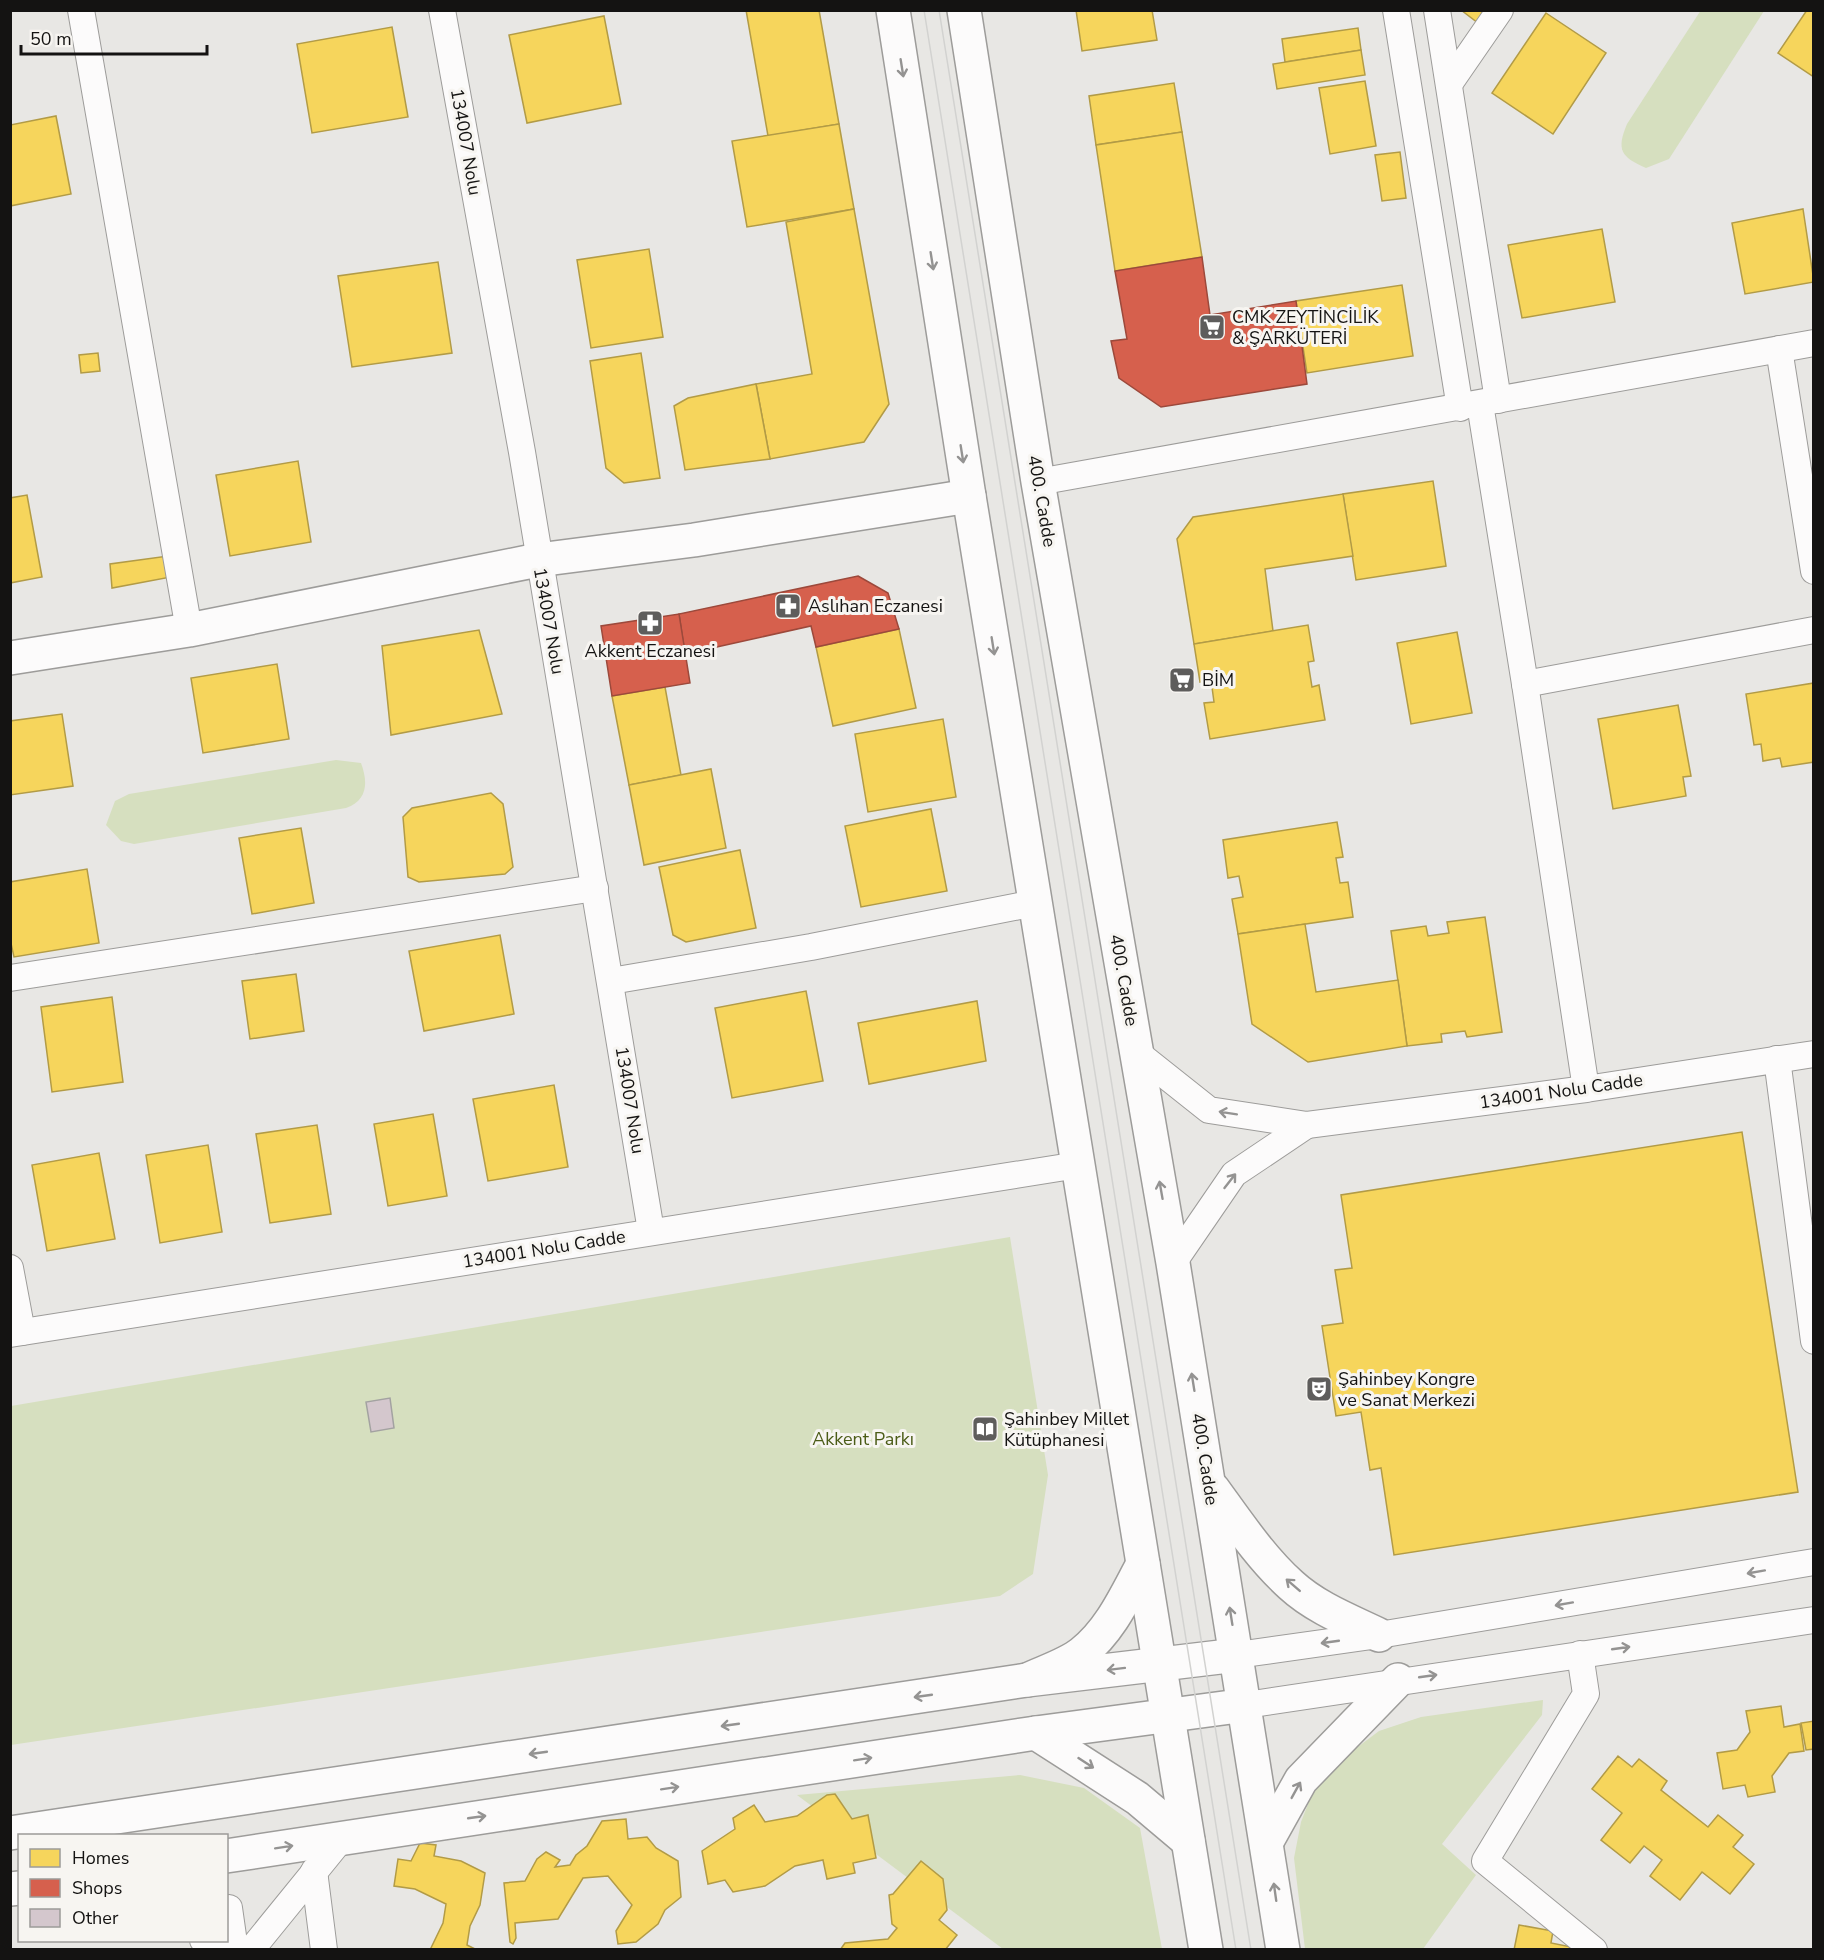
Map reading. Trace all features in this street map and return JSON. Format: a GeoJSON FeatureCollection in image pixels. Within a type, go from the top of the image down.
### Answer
{"type":"FeatureCollection","features":[{"type":"Feature","properties":{"kind":"main road"},"geometry":{"type":"LineString","coordinates":[[893,10],[969,496],[1206,1950]]}},
{"type":"Feature","properties":{"kind":"main road","name":"400. Cadde"},"geometry":{"type":"LineString","coordinates":[[964,10],[1038,482],[1173,1263],[1268,1841],[1283,1950]]}},
{"type":"Feature","properties":{"kind":"main road"},"geometry":{"type":"LineString","coordinates":[[10,658],[189,630],[538,560],[694,540],[969,496]]}},
{"type":"Feature","properties":{"kind":"main road"},"geometry":{"type":"LineString","coordinates":[[1209,1483],[1248,1538],[1291,1585],[1321,1606],[1379,1635]]}},
{"type":"Feature","properties":{"kind":"main road"},"geometry":{"type":"LineString","coordinates":[[1027,1680],[1080,1654],[1093,1643],[1109,1624],[1143,1564]]}},
{"type":"Feature","properties":{"kind":"main road"},"geometry":{"type":"LineString","coordinates":[[10,1833],[1027,1680],[1237,1654]]}},
{"type":"Feature","properties":{"kind":"main road"},"geometry":{"type":"LineString","coordinates":[[1268,1841],[1301,1780],[1398,1680]]}},
{"type":"Feature","properties":{"kind":"main road"},"geometry":{"type":"LineString","coordinates":[[228,1856],[1036,1733],[1246,1705]]}},
{"type":"Feature","properties":{"kind":"main road"},"geometry":{"type":"LineString","coordinates":[[1036,1733],[1137,1798],[1188,1841]]}},
{"type":"Feature","properties":{"kind":"street"},"geometry":{"type":"LineString","coordinates":[[81,10],[189,630]]}},
{"type":"Feature","properties":{"kind":"street","name":"134007 Nolu"},"geometry":{"type":"LineString","coordinates":[[442,10],[596,888],[651,1231]]}},
{"type":"Feature","properties":{"kind":"street"},"geometry":{"type":"LineString","coordinates":[[1396,10],[1479,404],[1525,684],[1586,1089]]}},
{"type":"Feature","properties":{"kind":"street"},"geometry":{"type":"LineString","coordinates":[[1437,10],[1449,84],[1479,404]]}},
{"type":"Feature","properties":{"kind":"street"},"geometry":{"type":"LineString","coordinates":[[1449,84],[1500,10]]}},
{"type":"Feature","properties":{"kind":"street"},"geometry":{"type":"LineString","coordinates":[[1038,482],[1814,343]]}},
{"type":"Feature","properties":{"kind":"street"},"geometry":{"type":"LineString","coordinates":[[1779,350],[1814,571]]}},
{"type":"Feature","properties":{"kind":"street"},"geometry":{"type":"LineString","coordinates":[[1525,684],[1814,630]]}},
{"type":"Feature","properties":{"kind":"street"},"geometry":{"type":"LineString","coordinates":[[10,978],[596,888]]}},
{"type":"Feature","properties":{"kind":"street"},"geometry":{"type":"LineString","coordinates":[[611,981],[811,947],[1035,903]]}},
{"type":"Feature","properties":{"kind":"street","name":"134001 Nolu Cadde"},"geometry":{"type":"LineString","coordinates":[[1136,1052],[1209,1110],[1307,1125],[1586,1089],[1814,1054]]}},
{"type":"Feature","properties":{"kind":"street"},"geometry":{"type":"LineString","coordinates":[[1777,1059],[1814,1341]]}},
{"type":"Feature","properties":{"kind":"street","name":"134001 Nolu Cadde"},"geometry":{"type":"LineString","coordinates":[[1173,1263],[1234,1174],[1307,1125]]}},
{"type":"Feature","properties":{"kind":"street","name":"134001 Nolu Cadde"},"geometry":{"type":"LineString","coordinates":[[16,1333],[651,1231],[1078,1166]]}},
{"type":"Feature","properties":{"kind":"street"},"geometry":{"type":"LineString","coordinates":[[10,1268],[16,1333]]}},
{"type":"Feature","properties":{"kind":"street"},"geometry":{"type":"LineString","coordinates":[[1237,1654],[1379,1635],[1814,1562]]}},
{"type":"Feature","properties":{"kind":"street"},"geometry":{"type":"LineString","coordinates":[[1246,1705],[1398,1680],[1814,1620]]}},
{"type":"Feature","properties":{"kind":"street"},"geometry":{"type":"LineString","coordinates":[[1580,1654],[1586,1694],[1485,1862],[1594,1950]]}},
{"type":"Feature","properties":{"kind":"street"},"geometry":{"type":"LineString","coordinates":[[250,1950],[342,1838]]}},
{"type":"Feature","properties":{"kind":"street"},"geometry":{"type":"LineString","coordinates":[[314,1871],[324,1950]]}},
{"type":"Feature","properties":{"kind":"street"},"geometry":{"type":"LineString","coordinates":[[229,1908],[235,1950]]}},
{"type":"Feature","properties":{"kind":"green space"},"geometry":{"type":"Polygon","coordinates":[[[1701,10],[1764,11],[1669,159],[1646,168],[1631,160],[1623,152],[1622,140],[1627,124],[1701,10]]]}},
{"type":"Feature","properties":{"kind":"green space"},"geometry":{"type":"Polygon","coordinates":[[[336,760],[361,763],[365,777],[364,790],[359,800],[346,808],[134,844],[121,841],[106,825],[115,801],[129,794],[336,760]]]}},
{"type":"Feature","properties":{"kind":"green space","name":"Akkent Parkı"},"geometry":{"type":"Polygon","coordinates":[[[1010,1237],[1048,1475],[1033,1574],[1000,1596],[11,1745],[11,1406],[1010,1237]]]}},
{"type":"Feature","properties":{"kind":"green space"},"geometry":{"type":"Polygon","coordinates":[[[1543,1700],[1542,1715],[1442,1844],[1476,1875],[1423,1949],[1305,1949],[1294,1858],[1301,1822],[1319,1776],[1379,1731],[1421,1717],[1543,1700]]]}},
{"type":"Feature","properties":{"kind":"green space"},"geometry":{"type":"Polygon","coordinates":[[[1020,1775],[1084,1788],[1140,1828],[1162,1949],[1003,1949],[797,1795],[1020,1775]]]}},
{"type":"Feature","properties":{"kind":"building: Homes"},"geometry":{"type":"Polygon","coordinates":[[[746,10],[819,10],[839,124],[768,136],[746,10]]]}},
{"type":"Feature","properties":{"kind":"building: Homes"},"geometry":{"type":"Polygon","coordinates":[[[1076,10],[1152,10],[1157,40],[1082,51],[1076,10]]]}},
{"type":"Feature","properties":{"kind":"building: Homes"},"geometry":{"type":"Polygon","coordinates":[[[1461,10],[1488,10],[1478,23],[1461,10]]]}},
{"type":"Feature","properties":{"kind":"building: Homes"},"geometry":{"type":"Polygon","coordinates":[[[1807,10],[1814,10],[1814,77],[1778,53],[1807,10]]]}},
{"type":"Feature","properties":{"kind":"building: Homes"},"geometry":{"type":"Polygon","coordinates":[[[1546,13],[1606,53],[1553,134],[1492,93],[1546,13]]]}},
{"type":"Feature","properties":{"kind":"building: Homes"},"geometry":{"type":"Polygon","coordinates":[[[604,16],[621,104],[527,123],[509,35],[604,16]]]}},
{"type":"Feature","properties":{"kind":"building: Homes"},"geometry":{"type":"Polygon","coordinates":[[[392,27],[408,117],[312,133],[297,44],[392,27]]]}},
{"type":"Feature","properties":{"kind":"building: Homes"},"geometry":{"type":"Polygon","coordinates":[[[1358,28],[1361,50],[1285,62],[1282,39],[1358,28]]]}},
{"type":"Feature","properties":{"kind":"building: Homes"},"geometry":{"type":"Polygon","coordinates":[[[1361,50],[1365,75],[1277,89],[1273,64],[1361,50]]]}},
{"type":"Feature","properties":{"kind":"building: Homes"},"geometry":{"type":"Polygon","coordinates":[[[1365,81],[1376,146],[1330,154],[1319,88],[1365,81]]]}},
{"type":"Feature","properties":{"kind":"building: Homes"},"geometry":{"type":"Polygon","coordinates":[[[1174,83],[1182,132],[1096,145],[1089,96],[1174,83]]]}},
{"type":"Feature","properties":{"kind":"building: Homes"},"geometry":{"type":"Polygon","coordinates":[[[56,116],[71,194],[10,206],[10,125],[56,116]]]}},
{"type":"Feature","properties":{"kind":"building: Homes"},"geometry":{"type":"Polygon","coordinates":[[[839,124],[854,209],[747,227],[732,141],[839,124]]]}},
{"type":"Feature","properties":{"kind":"building: Homes"},"geometry":{"type":"Polygon","coordinates":[[[1182,132],[1202,257],[1115,271],[1096,145],[1182,132]]]}},
{"type":"Feature","properties":{"kind":"building: Homes"},"geometry":{"type":"Polygon","coordinates":[[[1400,152],[1406,198],[1382,201],[1375,155],[1400,152]]]}},
{"type":"Feature","properties":{"kind":"building: Homes"},"geometry":{"type":"Polygon","coordinates":[[[854,209],[889,404],[864,442],[770,459],[756,384],[812,374],[786,222],[854,209]]]}},
{"type":"Feature","properties":{"kind":"building: Homes"},"geometry":{"type":"Polygon","coordinates":[[[1803,209],[1814,282],[1745,294],[1732,223],[1803,209]]]}},
{"type":"Feature","properties":{"kind":"building: Homes"},"geometry":{"type":"Polygon","coordinates":[[[1602,229],[1615,302],[1522,318],[1508,245],[1602,229]]]}},
{"type":"Feature","properties":{"kind":"building: Homes"},"geometry":{"type":"Polygon","coordinates":[[[649,249],[663,337],[591,348],[577,260],[649,249]]]}},
{"type":"Feature","properties":{"kind":"building: Homes"},"geometry":{"type":"Polygon","coordinates":[[[438,262],[452,353],[352,367],[338,276],[438,262]]]}},
{"type":"Feature","properties":{"kind":"building: Homes"},"geometry":{"type":"Polygon","coordinates":[[[1402,285],[1413,356],[1307,373],[1296,301],[1402,285]]]}},
{"type":"Feature","properties":{"kind":"building: Homes"},"geometry":{"type":"Polygon","coordinates":[[[98,353],[100,371],[81,373],[79,355],[98,353]]]}},
{"type":"Feature","properties":{"kind":"building: Homes"},"geometry":{"type":"Polygon","coordinates":[[[641,353],[660,478],[624,483],[606,468],[590,361],[641,353]]]}},
{"type":"Feature","properties":{"kind":"building: Homes"},"geometry":{"type":"Polygon","coordinates":[[[756,384],[770,459],[685,470],[674,406],[688,398],[756,384]]]}},
{"type":"Feature","properties":{"kind":"building: Homes"},"geometry":{"type":"Polygon","coordinates":[[[298,461],[311,542],[230,556],[216,475],[298,461]]]}},
{"type":"Feature","properties":{"kind":"building: Homes"},"geometry":{"type":"Polygon","coordinates":[[[1433,481],[1446,566],[1356,580],[1343,494],[1433,481]]]}},
{"type":"Feature","properties":{"kind":"building: Homes"},"geometry":{"type":"Polygon","coordinates":[[[1343,494],[1353,556],[1265,569],[1273,631],[1194,644],[1177,539],[1193,517],[1343,494]]]}},
{"type":"Feature","properties":{"kind":"building: Homes"},"geometry":{"type":"Polygon","coordinates":[[[27,495],[42,577],[10,583],[10,498],[27,495]]]}},
{"type":"Feature","properties":{"kind":"building: Homes"},"geometry":{"type":"Polygon","coordinates":[[[168,556],[171,577],[112,588],[110,564],[168,556]]]}},
{"type":"Feature","properties":{"kind":"building: Homes"},"geometry":{"type":"Polygon","coordinates":[[[1308,625],[1314,661],[1308,662],[1312,687],[1319,685],[1325,720],[1210,739],[1204,703],[1214,702],[1211,680],[1200,682],[1194,644],[1308,625]]]}},
{"type":"Feature","properties":{"kind":"building: Homes"},"geometry":{"type":"Polygon","coordinates":[[[899,629],[916,708],[833,726],[816,647],[899,629]]]}},
{"type":"Feature","properties":{"kind":"building: Homes"},"geometry":{"type":"Polygon","coordinates":[[[479,630],[502,714],[391,735],[382,646],[479,630]]]}},
{"type":"Feature","properties":{"kind":"building: Homes"},"geometry":{"type":"Polygon","coordinates":[[[1457,632],[1472,713],[1411,724],[1397,643],[1457,632]]]}},
{"type":"Feature","properties":{"kind":"building: Homes"},"geometry":{"type":"Polygon","coordinates":[[[277,664],[289,739],[203,753],[191,678],[277,664]]]}},
{"type":"Feature","properties":{"kind":"building: Homes"},"geometry":{"type":"Polygon","coordinates":[[[1814,683],[1814,762],[1782,767],[1780,758],[1763,761],[1761,744],[1754,745],[1746,694],[1814,683]]]}},
{"type":"Feature","properties":{"kind":"building: Homes"},"geometry":{"type":"Polygon","coordinates":[[[665,687],[681,775],[629,785],[612,696],[665,687]]]}},
{"type":"Feature","properties":{"kind":"building: Homes"},"geometry":{"type":"Polygon","coordinates":[[[1678,705],[1691,776],[1683,777],[1686,796],[1613,809],[1598,719],[1678,705]]]}},
{"type":"Feature","properties":{"kind":"building: Homes"},"geometry":{"type":"Polygon","coordinates":[[[62,714],[73,786],[10,795],[10,721],[62,714]]]}},
{"type":"Feature","properties":{"kind":"building: Homes"},"geometry":{"type":"Polygon","coordinates":[[[943,719],[956,797],[868,812],[855,734],[943,719]]]}},
{"type":"Feature","properties":{"kind":"building: Homes"},"geometry":{"type":"Polygon","coordinates":[[[711,769],[726,848],[644,865],[629,785],[711,769]]]}},
{"type":"Feature","properties":{"kind":"building: Homes"},"geometry":{"type":"Polygon","coordinates":[[[491,793],[503,804],[513,867],[505,874],[419,882],[408,877],[403,817],[412,808],[491,793]]]}},
{"type":"Feature","properties":{"kind":"building: Homes"},"geometry":{"type":"Polygon","coordinates":[[[931,809],[947,891],[861,907],[845,826],[931,809]]]}},
{"type":"Feature","properties":{"kind":"building: Homes"},"geometry":{"type":"Polygon","coordinates":[[[1337,822],[1343,857],[1336,858],[1340,883],[1348,882],[1353,917],[1238,934],[1232,899],[1243,897],[1239,876],[1228,878],[1223,840],[1337,822]]]}},
{"type":"Feature","properties":{"kind":"building: Homes"},"geometry":{"type":"Polygon","coordinates":[[[301,828],[314,903],[252,914],[239,838],[301,828]]]}},
{"type":"Feature","properties":{"kind":"building: Homes"},"geometry":{"type":"Polygon","coordinates":[[[740,850],[756,928],[686,942],[673,935],[659,867],[740,850]]]}},
{"type":"Feature","properties":{"kind":"building: Homes"},"geometry":{"type":"Polygon","coordinates":[[[87,869],[99,943],[14,957],[10,939],[10,882],[87,869]]]}},
{"type":"Feature","properties":{"kind":"building: Homes"},"geometry":{"type":"Polygon","coordinates":[[[1485,917],[1502,1032],[1467,1037],[1465,1031],[1441,1034],[1442,1042],[1407,1046],[1391,931],[1426,926],[1428,936],[1449,933],[1447,922],[1485,917]]]}},
{"type":"Feature","properties":{"kind":"building: Homes"},"geometry":{"type":"Polygon","coordinates":[[[1305,924],[1316,992],[1398,980],[1407,1046],[1308,1062],[1252,1024],[1238,934],[1305,924]]]}},
{"type":"Feature","properties":{"kind":"building: Homes"},"geometry":{"type":"Polygon","coordinates":[[[500,935],[514,1014],[424,1031],[409,951],[500,935]]]}},
{"type":"Feature","properties":{"kind":"building: Homes"},"geometry":{"type":"Polygon","coordinates":[[[296,974],[304,1031],[250,1039],[242,981],[296,974]]]}},
{"type":"Feature","properties":{"kind":"building: Homes"},"geometry":{"type":"Polygon","coordinates":[[[806,991],[823,1081],[732,1098],[715,1008],[806,991]]]}},
{"type":"Feature","properties":{"kind":"building: Homes"},"geometry":{"type":"Polygon","coordinates":[[[112,997],[123,1082],[52,1092],[41,1007],[112,997]]]}},
{"type":"Feature","properties":{"kind":"building: Homes"},"geometry":{"type":"Polygon","coordinates":[[[977,1001],[986,1061],[869,1084],[858,1023],[977,1001]]]}},
{"type":"Feature","properties":{"kind":"building: Homes"},"geometry":{"type":"Polygon","coordinates":[[[554,1085],[568,1167],[488,1181],[473,1099],[554,1085]]]}},
{"type":"Feature","properties":{"kind":"building: Homes"},"geometry":{"type":"Polygon","coordinates":[[[433,1114],[447,1196],[388,1206],[374,1124],[433,1114]]]}},
{"type":"Feature","properties":{"kind":"building: Homes"},"geometry":{"type":"Polygon","coordinates":[[[317,1125],[331,1214],[270,1223],[256,1134],[317,1125]]]}},
{"type":"Feature","properties":{"kind":"building: Homes"},"geometry":{"type":"Polygon","coordinates":[[[1742,1132],[1798,1492],[1394,1555],[1381,1468],[1370,1470],[1361,1412],[1336,1416],[1322,1326],[1343,1323],[1335,1270],[1352,1268],[1341,1195],[1742,1132]]]}},
{"type":"Feature","properties":{"kind":"building: Homes"},"geometry":{"type":"Polygon","coordinates":[[[208,1145],[222,1232],[160,1243],[146,1155],[208,1145]]]}},
{"type":"Feature","properties":{"kind":"building: Homes"},"geometry":{"type":"Polygon","coordinates":[[[99,1153],[115,1239],[47,1251],[32,1165],[99,1153]]]}},
{"type":"Feature","properties":{"kind":"building: Homes"},"geometry":{"type":"Polygon","coordinates":[[[1781,1706],[1784,1727],[1800,1724],[1804,1751],[1789,1753],[1772,1776],[1775,1792],[1748,1797],[1745,1785],[1723,1789],[1717,1753],[1737,1750],[1750,1732],[1746,1711],[1781,1706]]]}},
{"type":"Feature","properties":{"kind":"building: Homes"},"geometry":{"type":"Polygon","coordinates":[[[1814,1721],[1814,1749],[1806,1750],[1801,1723],[1814,1721]]]}},
{"type":"Feature","properties":{"kind":"building: Homes"},"geometry":{"type":"Polygon","coordinates":[[[1618,1756],[1632,1767],[1639,1759],[1667,1781],[1661,1790],[1708,1827],[1718,1815],[1743,1835],[1733,1847],[1754,1864],[1730,1894],[1702,1872],[1680,1900],[1650,1876],[1662,1860],[1644,1846],[1630,1863],[1601,1840],[1622,1813],[1592,1789],[1618,1756]]]}},
{"type":"Feature","properties":{"kind":"building: Homes"},"geometry":{"type":"Polygon","coordinates":[[[835,1794],[852,1819],[868,1815],[876,1858],[853,1863],[855,1873],[827,1879],[823,1860],[795,1866],[765,1886],[733,1892],[725,1880],[708,1884],[702,1851],[735,1829],[733,1818],[754,1805],[765,1822],[797,1816],[827,1795],[835,1794]]]}},
{"type":"Feature","properties":{"kind":"building: Homes"},"geometry":{"type":"Polygon","coordinates":[[[626,1819],[628,1839],[647,1837],[656,1848],[678,1861],[681,1897],[665,1910],[658,1924],[636,1942],[618,1944],[616,1931],[632,1905],[608,1876],[583,1878],[558,1919],[515,1923],[516,1938],[513,1944],[510,1942],[504,1883],[525,1881],[537,1859],[546,1852],[560,1860],[555,1867],[570,1865],[576,1855],[587,1846],[602,1821],[626,1819]]]}},
{"type":"Feature","properties":{"kind":"building: Homes"},"geometry":{"type":"Polygon","coordinates":[[[420,1843],[436,1845],[434,1856],[461,1861],[485,1873],[480,1905],[470,1926],[467,1945],[477,1950],[430,1950],[443,1923],[446,1904],[415,1889],[394,1886],[398,1859],[411,1861],[420,1843]]]}},
{"type":"Feature","properties":{"kind":"building: Homes"},"geometry":{"type":"Polygon","coordinates":[[[921,1861],[943,1879],[947,1910],[939,1920],[957,1935],[945,1950],[840,1950],[845,1943],[888,1939],[897,1928],[892,1924],[889,1895],[893,1894],[921,1861]]]}},
{"type":"Feature","properties":{"kind":"building: Homes"},"geometry":{"type":"Polygon","coordinates":[[[1519,1925],[1553,1931],[1551,1943],[1586,1950],[1514,1950],[1519,1925]]]}},
{"type":"Feature","properties":{"kind":"building: Shops","name":"CMK ZEYTİNCİLİK & ŞARKÜTERİ"},"geometry":{"type":"Polygon","coordinates":[[[1202,257],[1210,315],[1296,301],[1307,384],[1161,407],[1119,378],[1111,341],[1127,339],[1115,271],[1202,257]]]}},
{"type":"Feature","properties":{"kind":"building: Shops"},"geometry":{"type":"Polygon","coordinates":[[[858,576],[888,593],[899,629],[816,647],[811,626],[685,654],[679,614],[858,576]]]}},
{"type":"Feature","properties":{"kind":"building: Shops"},"geometry":{"type":"Polygon","coordinates":[[[679,614],[690,683],[612,696],[601,626],[679,614]]]}},
{"type":"Feature","properties":{"kind":"building: Other"},"geometry":{"type":"Polygon","coordinates":[[[390,1398],[394,1428],[371,1432],[366,1402],[390,1398]]]}},
{"type":"Feature","properties":{"kind":"tram line"},"geometry":{"type":"LineString","coordinates":[[924,10],[1236,1950]]}},
{"type":"Feature","properties":{"kind":"tram line"},"geometry":{"type":"LineString","coordinates":[[939,10],[1251,1950]]}},
{"type":"Feature","properties":{"kind":"place","name":"CMK ZEYTİNCİLİK & ŞARKÜTERİ"},"geometry":{"type":"Point","coordinates":[1212,327]}},
{"type":"Feature","properties":{"kind":"place","name":"Aslıhan Eczanesi"},"geometry":{"type":"Point","coordinates":[788,606]}},
{"type":"Feature","properties":{"kind":"place","name":"Akkent Eczanesi"},"geometry":{"type":"Point","coordinates":[650,623]}},
{"type":"Feature","properties":{"kind":"place","name":"BİM"},"geometry":{"type":"Point","coordinates":[1182,680]}},
{"type":"Feature","properties":{"kind":"place","name":"Şahinbey Kongre ve Sanat Merkezi"},"geometry":{"type":"Point","coordinates":[1319,1389]}},
{"type":"Feature","properties":{"kind":"place","name":"Şahinbey Millet Kütüphanesi"},"geometry":{"type":"Point","coordinates":[985,1429]}}]}
